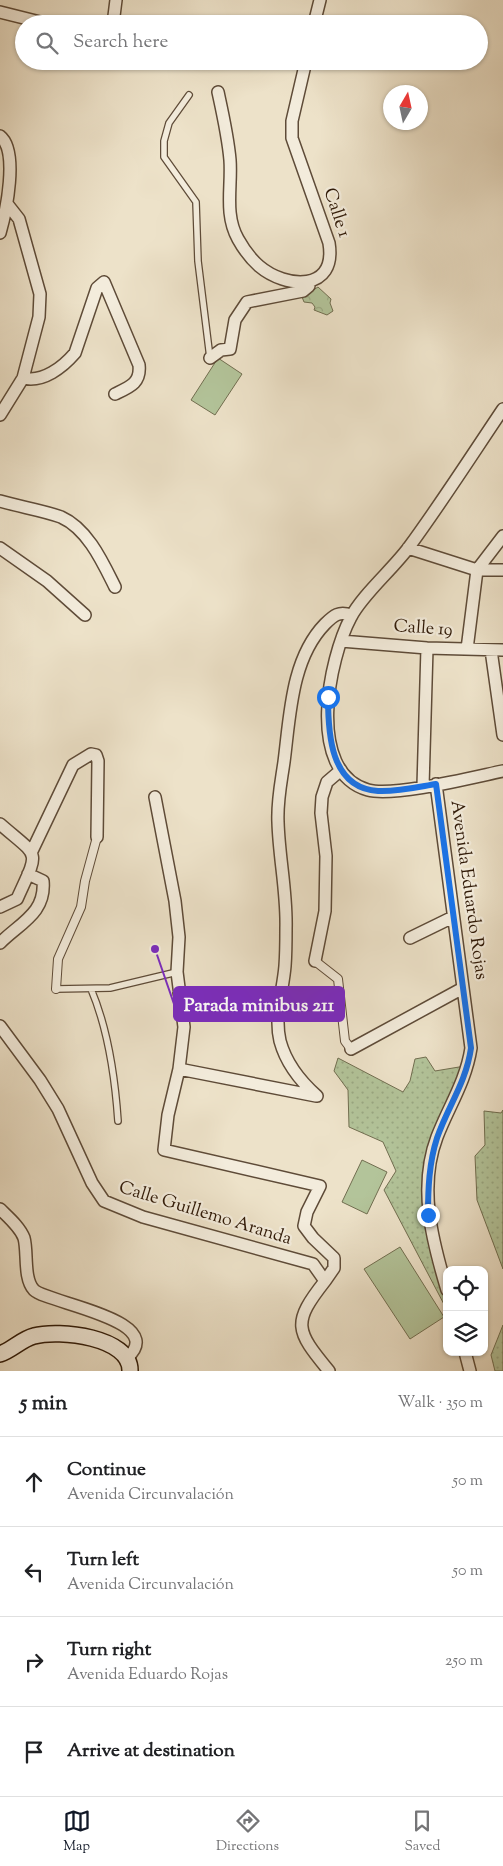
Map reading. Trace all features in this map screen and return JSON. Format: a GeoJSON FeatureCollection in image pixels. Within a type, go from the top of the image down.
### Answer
{"type":"FeatureCollection","features":[{"type":"Feature","properties":{"kind":"main road"},"geometry":{"type":"LineString","coordinates":[[0,1354],[34,1336],[53,1333],[101,1341],[123,1352],[129,1364]]}},
{"type":"Feature","properties":{"kind":"street"},"geometry":{"type":"LineString","coordinates":[[115,15],[116,0]]}},
{"type":"Feature","properties":{"kind":"street"},"geometry":{"type":"LineString","coordinates":[[316,15],[320,0]]}},
{"type":"Feature","properties":{"kind":"street"},"geometry":{"type":"LineString","coordinates":[[0,12],[15,16]]}},
{"type":"Feature","properties":{"kind":"street","name":"Calle 1"},"geometry":{"type":"LineString","coordinates":[[304,70],[292,121],[292,138],[330,253],[325,274],[309,282]]}},
{"type":"Feature","properties":{"kind":"street"},"geometry":{"type":"LineString","coordinates":[[210,358],[221,350],[230,349],[235,320],[247,302],[303,291],[309,286],[309,282],[287,279],[259,266],[238,240],[231,223],[230,161],[218,92]]}},
{"type":"Feature","properties":{"kind":"street"},"geometry":{"type":"LineString","coordinates":[[0,136],[5,141],[8,155],[8,205],[0,233]]}},
{"type":"Feature","properties":{"kind":"street"},"geometry":{"type":"LineString","coordinates":[[0,415],[24,378],[36,335],[40,294],[19,219],[8,205]]}},
{"type":"Feature","properties":{"kind":"street"},"geometry":{"type":"LineString","coordinates":[[24,378],[30,379],[46,375],[69,360],[75,353],[97,288],[104,282],[134,352],[140,375],[134,385],[115,394]]}},
{"type":"Feature","properties":{"kind":"street"},"geometry":{"type":"LineString","coordinates":[[503,409],[408,548],[351,615],[331,671],[328,697],[328,727],[333,751],[340,770],[353,783],[369,790],[381,791],[422,786],[503,771]]}},
{"type":"Feature","properties":{"kind":"street"},"geometry":{"type":"LineString","coordinates":[[0,502],[61,518],[71,524],[98,554],[115,588]]}},
{"type":"Feature","properties":{"kind":"street"},"geometry":{"type":"LineString","coordinates":[[467,649],[477,570],[503,536]]}},
{"type":"Feature","properties":{"kind":"street"},"geometry":{"type":"LineString","coordinates":[[0,548],[47,581],[85,615]]}},
{"type":"Feature","properties":{"kind":"street"},"geometry":{"type":"LineString","coordinates":[[408,548],[477,570],[503,570]]}},
{"type":"Feature","properties":{"kind":"street"},"geometry":{"type":"LineString","coordinates":[[179,1069],[317,1096],[305,1086],[285,1057],[280,1039],[278,1012],[285,966],[286,890],[278,823],[278,793],[296,679],[304,656],[319,630],[333,616],[344,612],[351,615]]}},
{"type":"Feature","properties":{"kind":"street","name":"Calle 19"},"geometry":{"type":"LineString","coordinates":[[341,640],[427,648],[503,650]]}},
{"type":"Feature","properties":{"kind":"street"},"geometry":{"type":"LineString","coordinates":[[422,786],[427,648]]}},
{"type":"Feature","properties":{"kind":"street"},"geometry":{"type":"LineString","coordinates":[[491,650],[503,735]]}},
{"type":"Feature","properties":{"kind":"street"},"geometry":{"type":"LineString","coordinates":[[32,851],[74,765],[91,754],[96,755],[98,761],[97,837],[80,907],[58,959],[56,989]]}},
{"type":"Feature","properties":{"kind":"street"},"geometry":{"type":"LineString","coordinates":[[340,770],[327,782],[322,797],[326,856],[325,911],[315,961],[338,979],[345,1041],[351,1049],[464,988]]}},
{"type":"Feature","properties":{"kind":"street","name":"Avenida Eduardo Rojas"},"geometry":{"type":"LineString","coordinates":[[436,784],[471,1048],[460,1090],[438,1136],[432,1156],[428,1192],[428,1215],[443,1274]]}},
{"type":"Feature","properties":{"kind":"street"},"geometry":{"type":"LineString","coordinates":[[155,797],[175,901],[178,937],[177,972],[184,1027],[179,1069],[168,1115],[164,1150],[320,1186],[304,1226],[334,1258],[334,1268],[309,1302],[302,1316],[302,1332],[307,1346],[329,1371]]}},
{"type":"Feature","properties":{"kind":"street"},"geometry":{"type":"LineString","coordinates":[[0,824],[32,851],[34,859],[17,900],[0,907]]}},
{"type":"Feature","properties":{"kind":"street"},"geometry":{"type":"LineString","coordinates":[[0,943],[31,917],[40,904],[43,881],[28,874]]}},
{"type":"Feature","properties":{"kind":"street"},"geometry":{"type":"LineString","coordinates":[[410,938],[453,917]]}},
{"type":"Feature","properties":{"kind":"street"},"geometry":{"type":"LineString","coordinates":[[179,993],[190,993],[278,1012]]}},
{"type":"Feature","properties":{"kind":"street","name":"Calle Guillemo Aranda"},"geometry":{"type":"LineString","coordinates":[[0,1026],[35,1073],[58,1109],[88,1175],[104,1201],[143,1217],[306,1261],[313,1264],[325,1281]]}},
{"type":"Feature","properties":{"kind":"street"},"geometry":{"type":"LineString","coordinates":[[0,1209],[20,1230],[24,1238],[29,1278],[33,1289],[42,1295],[66,1301],[102,1315],[128,1329],[135,1336],[136,1346],[129,1364]]}},
{"type":"Feature","properties":{"kind":"street"},"geometry":{"type":"LineString","coordinates":[[466,1356],[470,1371]]}},
{"type":"Feature","properties":{"kind":"lane"},"geometry":{"type":"LineString","coordinates":[[189,95],[169,122],[164,141],[164,157],[196,202],[198,261],[210,358]]}},
{"type":"Feature","properties":{"kind":"lane"},"geometry":{"type":"LineString","coordinates":[[56,989],[110,988],[177,972]]}},
{"type":"Feature","properties":{"kind":"lane"},"geometry":{"type":"LineString","coordinates":[[91,988],[102,1020],[116,1093],[118,1121]]}},
{"type":"Feature","properties":{"kind":"green space"},"geometry":{"type":"Polygon","coordinates":[[[318,287],[331,299],[330,303],[333,311],[327,315],[314,310],[315,307],[312,303],[304,302],[302,297],[318,287]]]}},
{"type":"Feature","properties":{"kind":"green space"},"geometry":{"type":"Polygon","coordinates":[[[218,358],[242,374],[215,415],[191,400],[218,358]]]}},
{"type":"Feature","properties":{"kind":"green space"},"geometry":{"type":"Polygon","coordinates":[[[426,1057],[435,1071],[465,1066],[439,1140],[429,1193],[445,1266],[443,1266],[443,1302],[384,1190],[396,1171],[383,1142],[349,1127],[348,1090],[334,1071],[338,1058],[403,1092],[410,1081],[415,1059],[426,1057]]]}},
{"type":"Feature","properties":{"kind":"green space"},"geometry":{"type":"Polygon","coordinates":[[[503,1110],[503,1269],[477,1200],[475,1156],[485,1145],[484,1111],[501,1113],[503,1110]]]}},
{"type":"Feature","properties":{"kind":"green space"},"geometry":{"type":"Polygon","coordinates":[[[362,1160],[387,1172],[367,1214],[342,1202],[362,1160]]]}},
{"type":"Feature","properties":{"kind":"green space"},"geometry":{"type":"Polygon","coordinates":[[[400,1247],[443,1318],[410,1339],[364,1269],[400,1247]]]}},
{"type":"Feature","properties":{"kind":"green space"},"geometry":{"type":"Polygon","coordinates":[[[503,1325],[503,1371],[495,1371],[491,1355],[503,1325]]]}},
{"type":"Feature","properties":{"kind":"place","name":"Parada minibus 211"},"geometry":{"type":"Point","coordinates":[155,949]}},
{"type":"Feature","properties":{"kind":"route"},"geometry":{"type":"LineString","coordinates":[[328,697],[328,727],[333,751],[340,770],[353,783],[369,790],[381,791],[436,784],[471,1048],[460,1090],[438,1136],[432,1156],[428,1192],[428,1215]]}}]}
